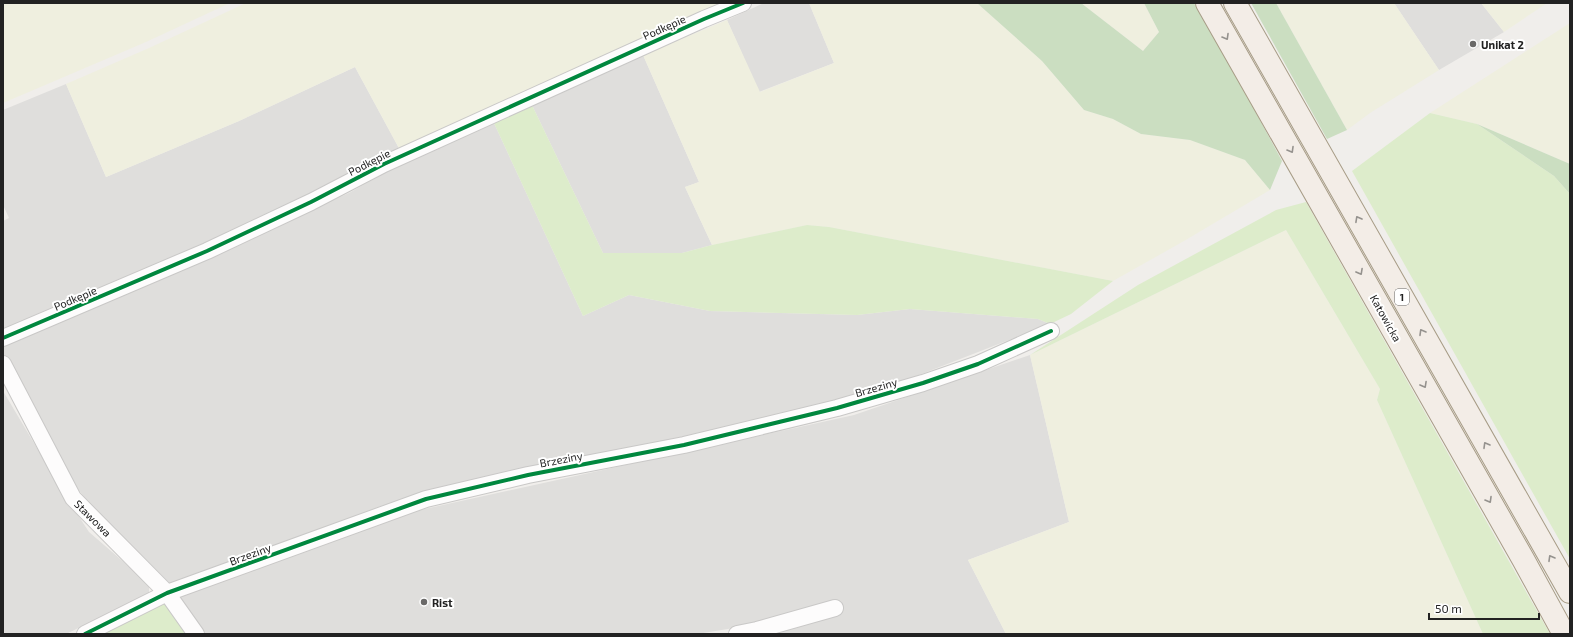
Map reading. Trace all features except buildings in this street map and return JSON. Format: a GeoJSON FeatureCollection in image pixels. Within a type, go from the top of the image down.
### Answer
{"type":"FeatureCollection","features":[{"type":"Feature","properties":{"kind":"main road","name":"Katowicka"},"geometry":{"type":"LineString","coordinates":[[1207,3],[1345,244],[1564,634]]}},
{"type":"Feature","properties":{"kind":"main road","name":"1"},"geometry":{"type":"LineString","coordinates":[[1235,3],[1570,592]]}},
{"type":"Feature","properties":{"kind":"street","name":"Podkępie"},"geometry":{"type":"LineString","coordinates":[[3,338],[207,251],[311,202],[384,164],[704,19],[743,3]]}},
{"type":"Feature","properties":{"kind":"street","name":"Brzeziny"},"geometry":{"type":"LineString","coordinates":[[85,634],[167,593],[426,499],[528,475],[684,444],[837,408],[923,383],[978,364],[1051,331]]}},
{"type":"Feature","properties":{"kind":"street","name":"Stawowa"},"geometry":{"type":"LineString","coordinates":[[3,364],[73,498],[167,593],[196,634]]}},
{"type":"Feature","properties":{"kind":"street"},"geometry":{"type":"LineString","coordinates":[[737,634],[757,630],[835,608]]}},
{"type":"Feature","properties":{"kind":"shaded area"},"geometry":{"type":"Polygon","coordinates":[[[764,3],[809,3],[834,63],[759,92],[727,20],[764,3]]]}},
{"type":"Feature","properties":{"kind":"shaded area"},"geometry":{"type":"Polygon","coordinates":[[[1394,3],[1481,3],[1504,32],[1439,70],[1394,3]]]}},
{"type":"Feature","properties":{"kind":"shaded area"},"geometry":{"type":"Polygon","coordinates":[[[643,55],[699,182],[685,187],[712,245],[682,253],[603,253],[531,103],[643,55]]]}},
{"type":"Feature","properties":{"kind":"shaded area"},"geometry":{"type":"Polygon","coordinates":[[[355,67],[401,152],[309,200],[3,332],[3,221],[9,218],[3,205],[3,110],[66,84],[106,177],[239,121],[355,67]]]}},
{"type":"Feature","properties":{"kind":"shaded area"},"geometry":{"type":"Polygon","coordinates":[[[493,121],[583,316],[629,295],[710,311],[857,315],[910,309],[1038,319],[1050,324],[883,389],[729,427],[498,475],[381,506],[171,586],[89,504],[63,468],[3,354],[3,347],[6,342],[182,267],[349,193],[422,152],[493,121]]]}},
{"type":"Feature","properties":{"kind":"shaded area"},"geometry":{"type":"Polygon","coordinates":[[[1030,355],[1069,522],[968,560],[1006,634],[735,634],[734,628],[697,634],[205,634],[180,597],[388,517],[854,415],[1030,355]]]}},
{"type":"Feature","properties":{"kind":"shaded area"},"geometry":{"type":"Polygon","coordinates":[[[3,391],[66,497],[89,532],[149,584],[149,594],[66,634],[3,634],[3,391]]]}},
{"type":"Feature","properties":{"kind":"green space"},"geometry":{"type":"Polygon","coordinates":[[[3,3],[230,3],[146,42],[3,103],[3,3]]]}},
{"type":"Feature","properties":{"kind":"green space"},"geometry":{"type":"Polygon","coordinates":[[[246,3],[732,3],[401,152],[355,67],[239,121],[106,177],[66,84],[149,48],[246,3]]]}},
{"type":"Feature","properties":{"kind":"green space"},"geometry":{"type":"Polygon","coordinates":[[[809,3],[977,3],[1042,61],[1084,110],[1113,119],[1141,134],[1190,140],[1245,160],[1270,190],[1113,281],[829,227],[807,225],[712,245],[685,187],[699,182],[643,55],[727,20],[760,92],[834,63],[809,3]]]}},
{"type":"Feature","properties":{"kind":"green space"},"geometry":{"type":"Polygon","coordinates":[[[977,3],[1081,3],[1143,51],[1159,32],[1144,3],[1194,3],[1240,83],[1282,161],[1270,190],[1245,160],[1190,140],[1141,134],[1113,119],[1084,110],[1042,61],[977,3]]]}},
{"type":"Feature","properties":{"kind":"green space"},"geometry":{"type":"Polygon","coordinates":[[[1081,3],[1144,3],[1159,32],[1143,51],[1081,3]]]}},
{"type":"Feature","properties":{"kind":"green space"},"geometry":{"type":"Polygon","coordinates":[[[1251,3],[1276,3],[1347,130],[1327,139],[1251,3]]]}},
{"type":"Feature","properties":{"kind":"green space"},"geometry":{"type":"Polygon","coordinates":[[[1276,3],[1394,3],[1439,70],[1370,113],[1347,130],[1276,3]]]}},
{"type":"Feature","properties":{"kind":"green space"},"geometry":{"type":"Polygon","coordinates":[[[1481,3],[1547,3],[1504,32],[1481,3]]]}},
{"type":"Feature","properties":{"kind":"green space"},"geometry":{"type":"Polygon","coordinates":[[[1570,23],[1570,164],[1477,124],[1430,113],[1570,23]]]}},
{"type":"Feature","properties":{"kind":"green space"},"geometry":{"type":"Polygon","coordinates":[[[531,103],[603,253],[682,253],[712,245],[807,225],[829,227],[1113,281],[1071,314],[1050,324],[1038,319],[910,309],[857,315],[710,311],[629,295],[583,316],[493,121],[531,103]]]}},
{"type":"Feature","properties":{"kind":"green space"},"geometry":{"type":"Polygon","coordinates":[[[1430,113],[1477,124],[1554,176],[1570,194],[1570,559],[1352,171],[1430,113]]]}},
{"type":"Feature","properties":{"kind":"green space"},"geometry":{"type":"Polygon","coordinates":[[[1477,124],[1570,164],[1570,194],[1554,176],[1477,124]]]}},
{"type":"Feature","properties":{"kind":"green space"},"geometry":{"type":"Polygon","coordinates":[[[1306,202],[1550,634],[1483,634],[1377,400],[1380,389],[1286,230],[1030,355],[1138,285],[1276,210],[1306,202]]]}},
{"type":"Feature","properties":{"kind":"green space"},"geometry":{"type":"Polygon","coordinates":[[[1286,230],[1380,389],[1377,400],[1483,634],[1006,634],[968,560],[1069,522],[1030,355],[1286,230]]]}},
{"type":"Feature","properties":{"kind":"green space"},"geometry":{"type":"Polygon","coordinates":[[[161,600],[171,608],[188,634],[91,634],[161,600]]]}},
{"type":"Feature","properties":{"kind":"cycle path"},"geometry":{"type":"LineString","coordinates":[[3,338],[207,251],[311,202],[384,164],[704,19],[743,3]]}},
{"type":"Feature","properties":{"kind":"cycle path"},"geometry":{"type":"LineString","coordinates":[[85,634],[167,593],[426,499],[528,475],[684,445],[837,408],[923,383],[978,364],[1051,331]]}},
{"type":"Feature","properties":{"kind":"place","name":"Unikat 2"},"geometry":{"type":"Point","coordinates":[1473,44]}},
{"type":"Feature","properties":{"kind":"place","name":"Rist"},"geometry":{"type":"Point","coordinates":[424,602]}}]}
